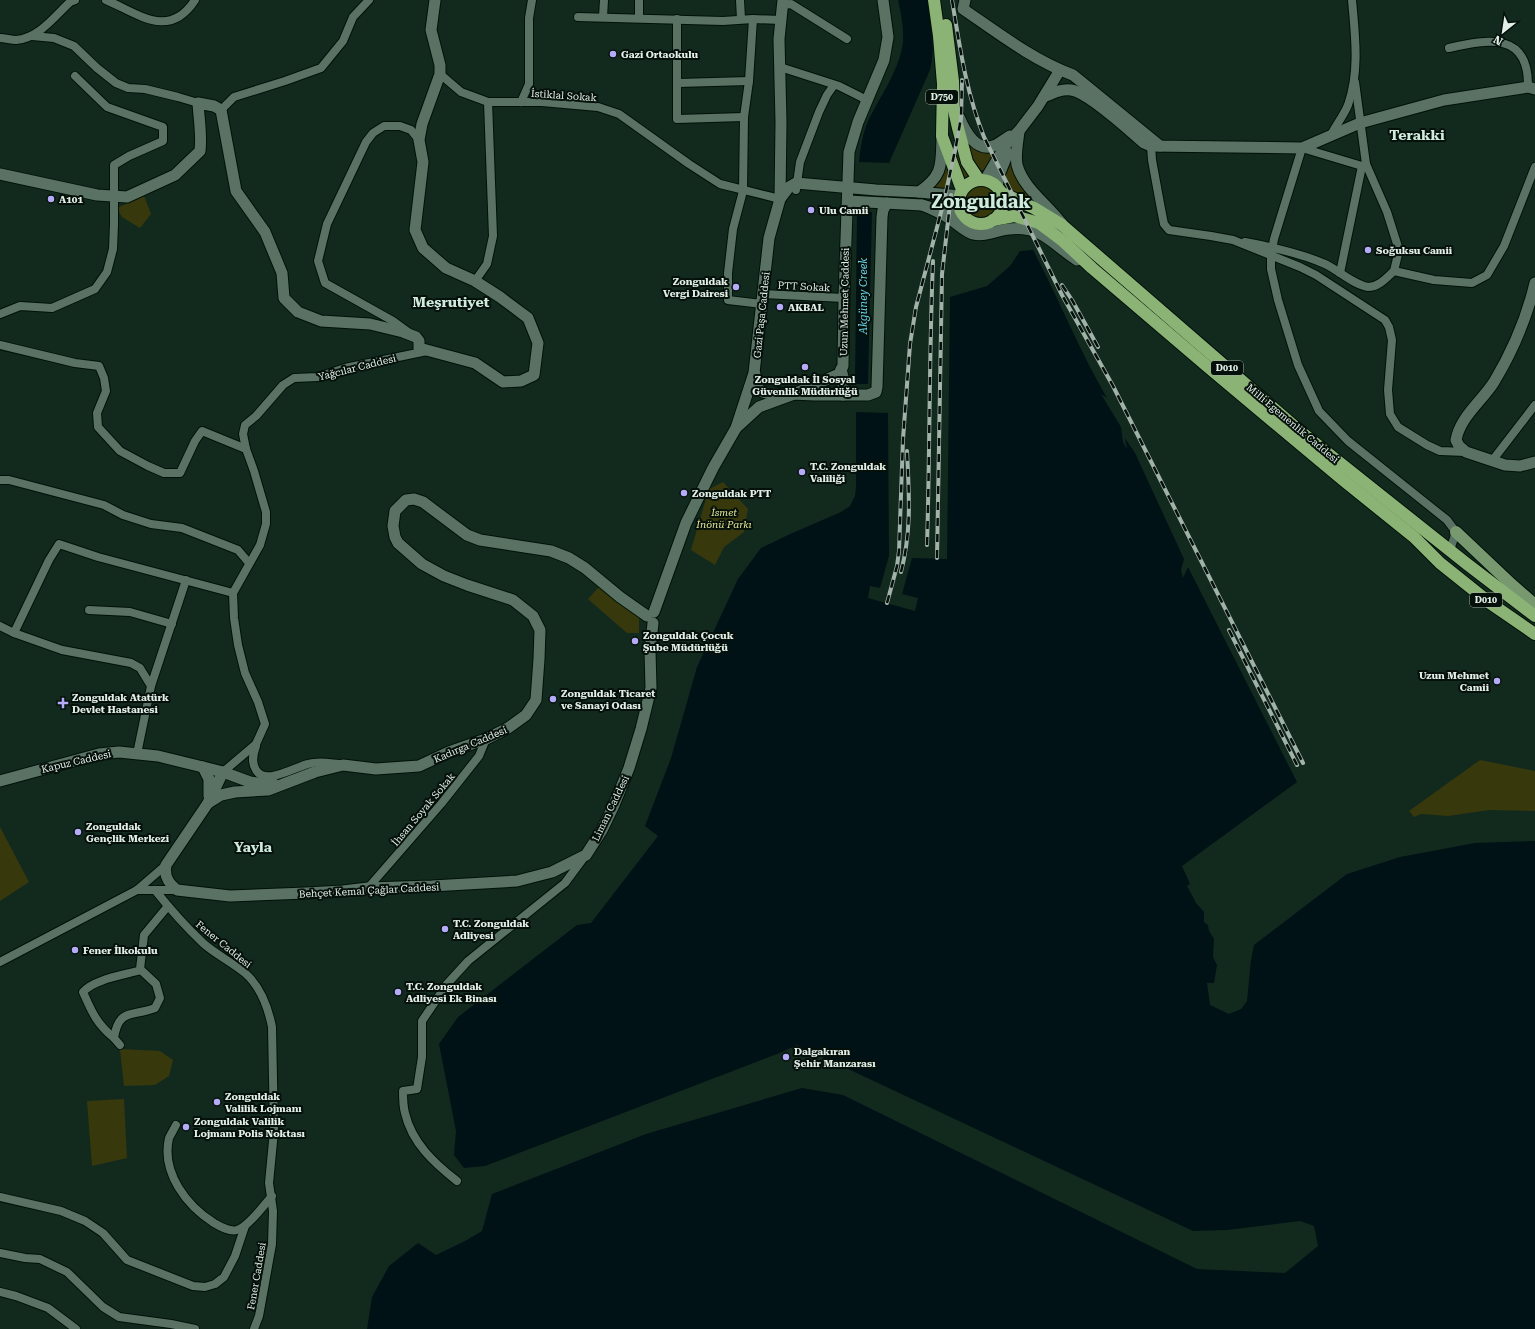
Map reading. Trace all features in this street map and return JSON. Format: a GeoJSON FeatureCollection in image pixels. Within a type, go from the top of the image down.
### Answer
{"type":"FeatureCollection","features":[{"type":"Feature","properties":{"kind":"highway","name":"D750"},"geometry":{"type":"LineString","coordinates":[[934,0],[943,84],[942,136],[961,193],[960,208],[966,218]]}},
{"type":"Feature","properties":{"kind":"highway","name":"D750"},"geometry":{"type":"LineString","coordinates":[[943,0],[953,81],[953,106],[967,162],[982,180]]}},
{"type":"Feature","properties":{"kind":"highway","name":"Milli Egemenlik Caddesi"},"geometry":{"type":"LineString","coordinates":[[982,180],[1062,225],[1301,432],[1463,561],[1535,616]]}},
{"type":"Feature","properties":{"kind":"highway"},"geometry":{"type":"LineString","coordinates":[[961,193],[972,181],[982,180]]}},
{"type":"Feature","properties":{"kind":"highway"},"geometry":{"type":"LineString","coordinates":[[993,220],[1001,210],[1002,198],[999,190]]}},
{"type":"Feature","properties":{"kind":"highway","name":"Milli Egemenlik Caddesi"},"geometry":{"type":"LineString","coordinates":[[966,218],[979,224],[1014,216],[1039,223],[1063,241],[1092,268],[1208,368],[1414,538],[1453,574],[1490,603],[1535,634]]}},
{"type":"Feature","properties":{"kind":"highway"},"geometry":{"type":"LineString","coordinates":[[1440,563],[1450,550]]}},
{"type":"Feature","properties":{"kind":"highway"},"geometry":{"type":"LineString","coordinates":[[1453,574],[1463,561]]}},
{"type":"Feature","properties":{"kind":"main road"},"geometry":{"type":"LineString","coordinates":[[1458,533],[1466,549],[1463,561]]}},
{"type":"Feature","properties":{"kind":"main road"},"geometry":{"type":"LineString","coordinates":[[1458,533],[1535,605]]}},
{"type":"Feature","properties":{"kind":"street"},"geometry":{"type":"LineString","coordinates":[[32,36],[45,26],[70,2],[75,0]]}},
{"type":"Feature","properties":{"kind":"street"},"geometry":{"type":"LineString","coordinates":[[106,0],[156,22],[171,20],[181,16],[190,8],[195,0]]}},
{"type":"Feature","properties":{"kind":"street"},"geometry":{"type":"LineString","coordinates":[[221,110],[234,97],[321,68],[343,41],[353,17],[368,0]]}},
{"type":"Feature","properties":{"kind":"street"},"geometry":{"type":"LineString","coordinates":[[419,140],[411,130],[400,126],[384,126],[373,133],[366,142],[327,224],[318,261],[326,283],[393,321],[419,341],[419,348],[475,363],[503,382],[521,381],[534,375],[538,343],[528,318],[475,281],[446,268],[423,248],[415,230],[422,162],[419,140],[423,118],[440,74],[440,65],[431,30],[435,0]]}},
{"type":"Feature","properties":{"kind":"street"},"geometry":{"type":"LineString","coordinates":[[521,102],[529,84],[529,18],[532,0]]}},
{"type":"Feature","properties":{"kind":"street"},"geometry":{"type":"LineString","coordinates":[[603,17],[604,0]]}},
{"type":"Feature","properties":{"kind":"street"},"geometry":{"type":"LineString","coordinates":[[639,0],[639,18]]}},
{"type":"Feature","properties":{"kind":"street"},"geometry":{"type":"LineString","coordinates":[[740,0],[741,19]]}},
{"type":"Feature","properties":{"kind":"street","name":"Uzun Mehmet Caddesi"},"geometry":{"type":"LineString","coordinates":[[736,428],[759,407],[794,394],[838,374],[843,366],[849,152],[858,122],[884,60],[888,37],[884,0]]}},
{"type":"Feature","properties":{"kind":"street"},"geometry":{"type":"LineString","coordinates":[[965,0],[963,8],[1012,43],[1060,70],[1073,75],[1156,146]]}},
{"type":"Feature","properties":{"kind":"street"},"geometry":{"type":"LineString","coordinates":[[1340,273],[1364,165],[1355,82],[1356,52],[1352,0]]}},
{"type":"Feature","properties":{"kind":"street"},"geometry":{"type":"LineString","coordinates":[[784,2],[792,4],[847,39]]}},
{"type":"Feature","properties":{"kind":"street","name":"Gazi Paşa Caddesi"},"geometry":{"type":"LineString","coordinates":[[652,617],[686,523],[713,468],[736,428],[754,373],[769,238],[780,199],[781,122],[779,39],[784,2]]}},
{"type":"Feature","properties":{"kind":"street"},"geometry":{"type":"LineString","coordinates":[[578,17],[723,21],[741,19],[781,20]]}},
{"type":"Feature","properties":{"kind":"street"},"geometry":{"type":"LineString","coordinates":[[677,19],[677,119],[744,118]]}},
{"type":"Feature","properties":{"kind":"street"},"geometry":{"type":"LineString","coordinates":[[743,191],[744,118],[749,81],[753,20]]}},
{"type":"Feature","properties":{"kind":"street"},"geometry":{"type":"LineString","coordinates":[[0,38],[15,40],[32,36],[54,38],[74,46],[116,84],[128,88],[145,89],[178,97],[198,104],[214,106],[221,110],[236,191],[265,232],[282,273],[284,298],[298,312],[321,321],[370,324],[403,332],[416,338]]}},
{"type":"Feature","properties":{"kind":"street"},"geometry":{"type":"LineString","coordinates":[[1449,48],[1465,44],[1497,41],[1518,50],[1525,61],[1531,88],[1444,100],[1360,123],[1302,148],[1273,247],[1271,269],[1278,300],[1292,347],[1307,387],[1319,411],[1348,441],[1447,520],[1458,533],[1450,550]]}},
{"type":"Feature","properties":{"kind":"street"},"geometry":{"type":"LineString","coordinates":[[780,67],[834,85],[867,100]]}},
{"type":"Feature","properties":{"kind":"street"},"geometry":{"type":"LineString","coordinates":[[982,180],[1007,143],[1019,131],[1044,97],[1060,70]]}},
{"type":"Feature","properties":{"kind":"street"},"geometry":{"type":"LineString","coordinates":[[1060,70],[1091,99],[1144,143],[1156,146],[1302,148],[1364,165],[1387,212],[1399,250],[1394,271],[1378,285],[1368,287],[1353,281],[1325,264],[1273,247],[1169,230],[1164,224],[1152,160],[1156,146]]}},
{"type":"Feature","properties":{"kind":"street","name":"İstiklal Sokak"},"geometry":{"type":"LineString","coordinates":[[440,74],[461,92],[488,102],[521,102],[598,107],[619,114],[720,184],[743,191],[780,199]]}},
{"type":"Feature","properties":{"kind":"street"},"geometry":{"type":"LineString","coordinates":[[0,314],[20,306],[52,308],[95,289],[107,272],[112,249],[114,224],[114,165],[129,156],[163,141],[163,127],[107,107],[75,76]]}},
{"type":"Feature","properties":{"kind":"street"},"geometry":{"type":"LineString","coordinates":[[678,83],[749,81]]}},
{"type":"Feature","properties":{"kind":"street"},"geometry":{"type":"LineString","coordinates":[[1331,135],[1347,106],[1355,82]]}},
{"type":"Feature","properties":{"kind":"street"},"geometry":{"type":"LineString","coordinates":[[796,187],[800,162],[819,112],[827,95],[834,85]]}},
{"type":"Feature","properties":{"kind":"street"},"geometry":{"type":"LineString","coordinates":[[1044,97],[1060,90],[1073,90],[1091,99]]}},
{"type":"Feature","properties":{"kind":"street"},"geometry":{"type":"LineString","coordinates":[[475,281],[487,264],[493,236],[490,112],[488,102]]}},
{"type":"Feature","properties":{"kind":"street"},"geometry":{"type":"LineString","coordinates":[[0,174],[97,195],[127,197],[175,175],[200,151],[201,137],[198,104]]}},
{"type":"Feature","properties":{"kind":"street"},"geometry":{"type":"LineString","coordinates":[[953,106],[967,135],[974,142],[982,146],[994,145],[1019,131]]}},
{"type":"Feature","properties":{"kind":"street"},"geometry":{"type":"LineString","coordinates":[[999,190],[999,175],[1019,131]]}},
{"type":"Feature","properties":{"kind":"street"},"geometry":{"type":"LineString","coordinates":[[1019,131],[1016,152],[1017,164],[1021,175],[1028,186],[1052,211],[1062,225]]}},
{"type":"Feature","properties":{"kind":"street"},"geometry":{"type":"LineString","coordinates":[[919,192],[931,184],[938,174],[941,164],[942,136]]}},
{"type":"Feature","properties":{"kind":"street"},"geometry":{"type":"LineString","coordinates":[[1394,271],[1434,280],[1472,283],[1487,275],[1504,246],[1535,167]]}},
{"type":"Feature","properties":{"kind":"street"},"geometry":{"type":"LineString","coordinates":[[780,199],[789,187],[961,193]]}},
{"type":"Feature","properties":{"kind":"street","name":"PTT Sokak"},"geometry":{"type":"LineString","coordinates":[[743,191],[733,229],[728,273],[728,300],[844,298]]}},
{"type":"Feature","properties":{"kind":"street"},"geometry":{"type":"LineString","coordinates":[[848,201],[922,205],[966,218]]}},
{"type":"Feature","properties":{"kind":"street"},"geometry":{"type":"LineString","coordinates":[[754,373],[758,388],[763,393],[815,396],[868,395],[876,392],[882,217],[883,210],[887,203]]}},
{"type":"Feature","properties":{"kind":"street"},"geometry":{"type":"LineString","coordinates":[[922,205],[935,210],[951,219],[966,231],[974,234],[994,233],[1008,229],[1023,228],[1035,230],[1075,259],[1092,268]]}},
{"type":"Feature","properties":{"kind":"street"},"geometry":{"type":"LineString","coordinates":[[1233,240],[1316,275],[1385,320],[1389,327],[1392,340],[1388,390],[1390,414],[1398,427],[1427,446],[1440,451],[1466,452],[1505,465],[1520,466],[1535,462]]}},
{"type":"Feature","properties":{"kind":"street"},"geometry":{"type":"LineString","coordinates":[[1466,452],[1459,446],[1456,440],[1457,433],[1493,382],[1510,352],[1530,304],[1535,283]]}},
{"type":"Feature","properties":{"kind":"street"},"geometry":{"type":"LineString","coordinates":[[0,345],[75,363],[99,366],[104,378],[106,391],[98,413],[98,427],[120,451],[164,473],[180,473],[195,441],[202,431],[246,449]]}},
{"type":"Feature","properties":{"kind":"street","name":"Yağcılar Caddesi"},"geometry":{"type":"LineString","coordinates":[[233,593],[260,545],[266,524],[266,512],[246,449],[243,434],[245,425],[256,416],[283,385],[294,378],[318,377],[345,368],[430,350]]}},
{"type":"Feature","properties":{"kind":"street"},"geometry":{"type":"LineString","coordinates":[[841,370],[847,395]]}},
{"type":"Feature","properties":{"kind":"street"},"geometry":{"type":"LineString","coordinates":[[1492,461],[1535,405]]}},
{"type":"Feature","properties":{"kind":"street"},"geometry":{"type":"LineString","coordinates":[[0,480],[9,480],[46,491],[104,505],[123,515],[151,524],[182,528],[238,550],[249,563]]}},
{"type":"Feature","properties":{"kind":"street","name":"Kadırga Caddesi"},"geometry":{"type":"LineString","coordinates":[[208,803],[221,795],[235,792],[268,790],[315,772],[343,765],[376,769],[419,766],[449,752],[486,739],[508,728],[526,715],[536,700],[540,630],[533,616],[513,600],[444,576],[422,564],[398,543],[395,537],[394,511],[406,500],[414,499],[423,502],[467,535],[480,540],[551,551],[569,558],[585,568],[630,604],[652,617]]}},
{"type":"Feature","properties":{"kind":"street"},"geometry":{"type":"LineString","coordinates":[[14,633],[49,560],[59,544],[98,558],[233,593],[234,618],[238,645],[245,674],[266,724],[256,744],[253,756],[254,766],[258,772],[265,776],[277,775],[307,764],[324,762],[343,765]]}},
{"type":"Feature","properties":{"kind":"street"},"geometry":{"type":"LineString","coordinates":[[137,754],[151,686],[186,580]]}},
{"type":"Feature","properties":{"kind":"street"},"geometry":{"type":"LineString","coordinates":[[89,610],[130,612],[172,624]]}},
{"type":"Feature","properties":{"kind":"street","name":"Liman Caddesi"},"geometry":{"type":"LineString","coordinates":[[457,1181],[436,1165],[415,1139],[405,1113],[403,1091],[417,1089],[422,1056],[422,1021],[447,984],[468,961],[565,883],[602,830],[629,768],[641,729],[651,688],[650,651],[652,617]]}},
{"type":"Feature","properties":{"kind":"street"},"geometry":{"type":"LineString","coordinates":[[0,626],[14,633],[62,650],[131,663],[140,668],[151,686]]}},
{"type":"Feature","properties":{"kind":"street","name":"İhsan Soyak Sokak"},"geometry":{"type":"LineString","coordinates":[[368,888],[441,804],[479,756],[486,739]]}},
{"type":"Feature","properties":{"kind":"street"},"geometry":{"type":"LineString","coordinates":[[0,962],[137,890],[166,865],[208,803],[223,772],[256,744]]}},
{"type":"Feature","properties":{"kind":"street","name":"Kapuz Caddesi"},"geometry":{"type":"LineString","coordinates":[[0,781],[99,754],[119,752],[158,756],[223,772],[250,782],[265,784],[288,783]]}},
{"type":"Feature","properties":{"kind":"street"},"geometry":{"type":"LineString","coordinates":[[203,767],[209,779],[210,791],[208,803]]}},
{"type":"Feature","properties":{"kind":"street","name":"Behçet Kemal Çağlar Caddesi"},"geometry":{"type":"LineString","coordinates":[[177,890],[230,896],[517,881],[552,872],[586,855]]}},
{"type":"Feature","properties":{"kind":"street"},"geometry":{"type":"LineString","coordinates":[[166,865],[165,872],[168,880],[171,886],[177,890]]}},
{"type":"Feature","properties":{"kind":"street"},"geometry":{"type":"LineString","coordinates":[[137,890],[177,890]]}},
{"type":"Feature","properties":{"kind":"street","name":"Fener Caddesi"},"geometry":{"type":"LineString","coordinates":[[155,890],[181,921],[204,944],[245,973],[256,985],[269,1012],[272,1027],[274,1131],[269,1183],[273,1212],[272,1244],[259,1316],[254,1329]]}},
{"type":"Feature","properties":{"kind":"street"},"geometry":{"type":"LineString","coordinates":[[114,1038],[115,1030],[122,1017],[129,1014],[145,1012],[155,1008],[160,998],[156,984],[141,970],[141,958],[144,935],[168,906]]}},
{"type":"Feature","properties":{"kind":"street"},"geometry":{"type":"LineString","coordinates":[[120,1045],[102,1028],[94,1016],[83,992],[87,988],[106,980],[141,970]]}},
{"type":"Feature","properties":{"kind":"street"},"geometry":{"type":"LineString","coordinates":[[176,1125],[170,1137],[168,1146],[172,1173],[181,1193],[194,1208],[222,1227],[233,1231],[239,1230],[245,1226],[272,1196]]}},
{"type":"Feature","properties":{"kind":"street"},"geometry":{"type":"LineString","coordinates":[[0,1197],[61,1211],[85,1221],[103,1233],[126,1260],[193,1286],[205,1287],[215,1284],[224,1277],[235,1256],[245,1226]]}},
{"type":"Feature","properties":{"kind":"street"},"geometry":{"type":"LineString","coordinates":[[0,1253],[24,1258],[40,1259],[67,1272],[103,1307],[119,1317],[165,1323],[195,1329]]}},
{"type":"Feature","properties":{"kind":"street"},"geometry":{"type":"LineString","coordinates":[[0,1292],[16,1296],[48,1308],[76,1329]]}},
{"type":"Feature","properties":{"kind":"green space"},"geometry":{"type":"Polygon","coordinates":[[[967,143],[974,147],[999,150],[989,166],[985,170],[981,170],[972,158],[967,143]]]}},
{"type":"Feature","properties":{"kind":"green space"},"geometry":{"type":"Polygon","coordinates":[[[959,154],[968,175],[965,178],[960,168],[957,155],[959,154]]]}},
{"type":"Feature","properties":{"kind":"green space"},"geometry":{"type":"Polygon","coordinates":[[[1011,154],[1042,206],[1013,192],[1003,171],[1011,154]]]}},
{"type":"Feature","properties":{"kind":"green space"},"geometry":{"type":"Polygon","coordinates":[[[945,162],[949,169],[946,189],[932,188],[938,183],[942,176],[945,162]]]}},
{"type":"Feature","properties":{"kind":"green space"},"geometry":{"type":"Polygon","coordinates":[[[985,184],[994,189],[998,195],[998,209],[994,215],[985,220],[977,220],[968,215],[964,209],[963,198],[968,189],[974,185],[985,184]]]}},
{"type":"Feature","properties":{"kind":"green space"},"geometry":{"type":"Polygon","coordinates":[[[144,196],[151,214],[140,228],[122,217],[117,208],[144,196]]]}},
{"type":"Feature","properties":{"kind":"green space","name":"İsmet İnönü Parkı"},"geometry":{"type":"Polygon","coordinates":[[[723,482],[748,509],[744,532],[724,547],[715,565],[691,550],[709,489],[723,482]]]}},
{"type":"Feature","properties":{"kind":"green space"},"geometry":{"type":"Polygon","coordinates":[[[600,586],[639,618],[639,633],[627,633],[588,599],[600,586]]]}},
{"type":"Feature","properties":{"kind":"green space"},"geometry":{"type":"Polygon","coordinates":[[[1480,760],[1535,771],[1535,811],[1489,810],[1448,816],[1421,814],[1414,817],[1409,811],[1480,760]]]}},
{"type":"Feature","properties":{"kind":"green space"},"geometry":{"type":"Polygon","coordinates":[[[0,827],[29,882],[0,901],[0,827]]]}},
{"type":"Feature","properties":{"kind":"green space"},"geometry":{"type":"Polygon","coordinates":[[[120,1049],[160,1051],[173,1060],[169,1076],[155,1085],[124,1086],[120,1049]]]}},
{"type":"Feature","properties":{"kind":"green space"},"geometry":{"type":"Polygon","coordinates":[[[124,1099],[127,1158],[92,1166],[87,1101],[124,1099]]]}},
{"type":"Feature","properties":{"kind":"water"},"geometry":{"type":"Polygon","coordinates":[[[898,0],[928,0],[933,44],[930,70],[889,163],[859,162],[861,144],[866,126],[893,75],[901,53],[903,32],[898,0]]]}},
{"type":"Feature","properties":{"kind":"water","name":"Akgüney Creek"},"geometry":{"type":"Polygon","coordinates":[[[857,212],[872,212],[868,384],[855,384],[857,212]]]}},
{"type":"Feature","properties":{"kind":"water"},"geometry":{"type":"Polygon","coordinates":[[[1033,250],[1087,362],[1107,398],[1101,394],[1121,427],[1123,442],[1127,449],[1125,438],[1135,453],[1184,559],[1181,570],[1183,578],[1188,567],[1297,782],[1182,866],[1190,884],[1187,886],[1196,903],[1204,912],[1204,922],[1208,925],[1209,931],[1214,939],[1213,957],[1217,965],[1214,983],[1207,983],[1210,1005],[1229,1014],[1241,1009],[1247,1001],[1254,945],[1347,874],[1400,857],[1475,843],[1535,841],[1535,1329],[367,1329],[372,1297],[389,1266],[418,1243],[436,1255],[482,1231],[492,1194],[646,1134],[802,1088],[843,1095],[1197,1269],[1285,1273],[1318,1246],[1314,1226],[1300,1221],[1227,1230],[1193,1231],[797,1045],[485,1166],[464,1168],[454,1155],[456,1131],[439,1044],[458,1017],[577,925],[591,923],[658,836],[645,826],[671,758],[697,667],[738,579],[761,548],[841,512],[850,506],[855,496],[856,486],[856,412],[888,413],[889,556],[880,588],[870,586],[868,598],[915,611],[918,598],[902,594],[912,558],[947,559],[950,297],[987,286],[1010,266],[1020,251],[1033,250]]]}},
{"type":"Feature","properties":{"kind":"railway"},"geometry":{"type":"LineString","coordinates":[[952,0],[968,87],[984,137],[1062,295],[1113,386],[1303,763]]}},
{"type":"Feature","properties":{"kind":"railway"},"geometry":{"type":"LineString","coordinates":[[887,603],[897,566],[899,551],[903,439],[910,344],[916,307],[944,201],[956,146],[961,118],[962,80]]}},
{"type":"Feature","properties":{"kind":"railway"},"geometry":{"type":"LineString","coordinates":[[937,558],[942,274],[951,195]]}},
{"type":"Feature","properties":{"kind":"railway"},"geometry":{"type":"LineString","coordinates":[[927,545],[933,261]]}},
{"type":"Feature","properties":{"kind":"railway"},"geometry":{"type":"LineString","coordinates":[[1062,285],[1098,347]]}},
{"type":"Feature","properties":{"kind":"railway"},"geometry":{"type":"LineString","coordinates":[[901,572],[907,541],[909,512],[907,451]]}},
{"type":"Feature","properties":{"kind":"railway"},"geometry":{"type":"LineString","coordinates":[[1229,630],[1297,765]]}},
{"type":"Feature","properties":{"kind":"place","name":"Gazi Ortaokulu"},"geometry":{"type":"Point","coordinates":[613,54]}},
{"type":"Feature","properties":{"kind":"place","name":"A101"},"geometry":{"type":"Point","coordinates":[51,199]}},
{"type":"Feature","properties":{"kind":"place","name":"Ulu Camii"},"geometry":{"type":"Point","coordinates":[811,210]}},
{"type":"Feature","properties":{"kind":"place","name":"Soğuksu Camii"},"geometry":{"type":"Point","coordinates":[1368,250]}},
{"type":"Feature","properties":{"kind":"place","name":"Zonguldak Vergi Dairesi"},"geometry":{"type":"Point","coordinates":[736,287]}},
{"type":"Feature","properties":{"kind":"place","name":"AKBAL"},"geometry":{"type":"Point","coordinates":[780,307]}},
{"type":"Feature","properties":{"kind":"place","name":"Zonguldak İl Sosyal Güvenlik Müdürlüğü"},"geometry":{"type":"Point","coordinates":[805,367]}},
{"type":"Feature","properties":{"kind":"place","name":"T.C. Zonguldak Valiliği"},"geometry":{"type":"Point","coordinates":[802,472]}},
{"type":"Feature","properties":{"kind":"place","name":"Zonguldak PTT"},"geometry":{"type":"Point","coordinates":[684,493]}},
{"type":"Feature","properties":{"kind":"place","name":"Zonguldak Çocuk Şube Müdürlüğü"},"geometry":{"type":"Point","coordinates":[635,641]}},
{"type":"Feature","properties":{"kind":"place","name":"Uzun Mehmet Camii"},"geometry":{"type":"Point","coordinates":[1497,681]}},
{"type":"Feature","properties":{"kind":"place","name":"Zonguldak Ticaret ve Sanayi Odası"},"geometry":{"type":"Point","coordinates":[553,699]}},
{"type":"Feature","properties":{"kind":"place","name":"Zonguldak Atatürk Devlet Hastanesi"},"geometry":{"type":"Point","coordinates":[63,703]}},
{"type":"Feature","properties":{"kind":"place","name":"Zonguldak Gençlik Merkezi"},"geometry":{"type":"Point","coordinates":[78,832]}},
{"type":"Feature","properties":{"kind":"place","name":"T.C. Zonguldak Adliyesi"},"geometry":{"type":"Point","coordinates":[445,929]}},
{"type":"Feature","properties":{"kind":"place","name":"Fener İlkokulu"},"geometry":{"type":"Point","coordinates":[75,950]}},
{"type":"Feature","properties":{"kind":"place","name":"T.C. Zonguldak Adliyesi Ek Binası"},"geometry":{"type":"Point","coordinates":[398,992]}},
{"type":"Feature","properties":{"kind":"place","name":"Dalgakıran Şehir Manzarası"},"geometry":{"type":"Point","coordinates":[786,1057]}},
{"type":"Feature","properties":{"kind":"place","name":"Zonguldak Valilik Lojmanı"},"geometry":{"type":"Point","coordinates":[217,1102]}},
{"type":"Feature","properties":{"kind":"place","name":"Zonguldak Valilik Lojmanı Polis Noktası"},"geometry":{"type":"Point","coordinates":[186,1127]}},
{"type":"Feature","properties":{"kind":"district","name":"Terakki"},"geometry":{"type":"Point","coordinates":[1417,135]}},
{"type":"Feature","properties":{"kind":"district","name":"Zonguldak"},"geometry":{"type":"Point","coordinates":[981,202]}},
{"type":"Feature","properties":{"kind":"district","name":"Meşrutiyet"},"geometry":{"type":"Point","coordinates":[451,302]}},
{"type":"Feature","properties":{"kind":"district","name":"Yayla"},"geometry":{"type":"Point","coordinates":[253,847]}}]}
